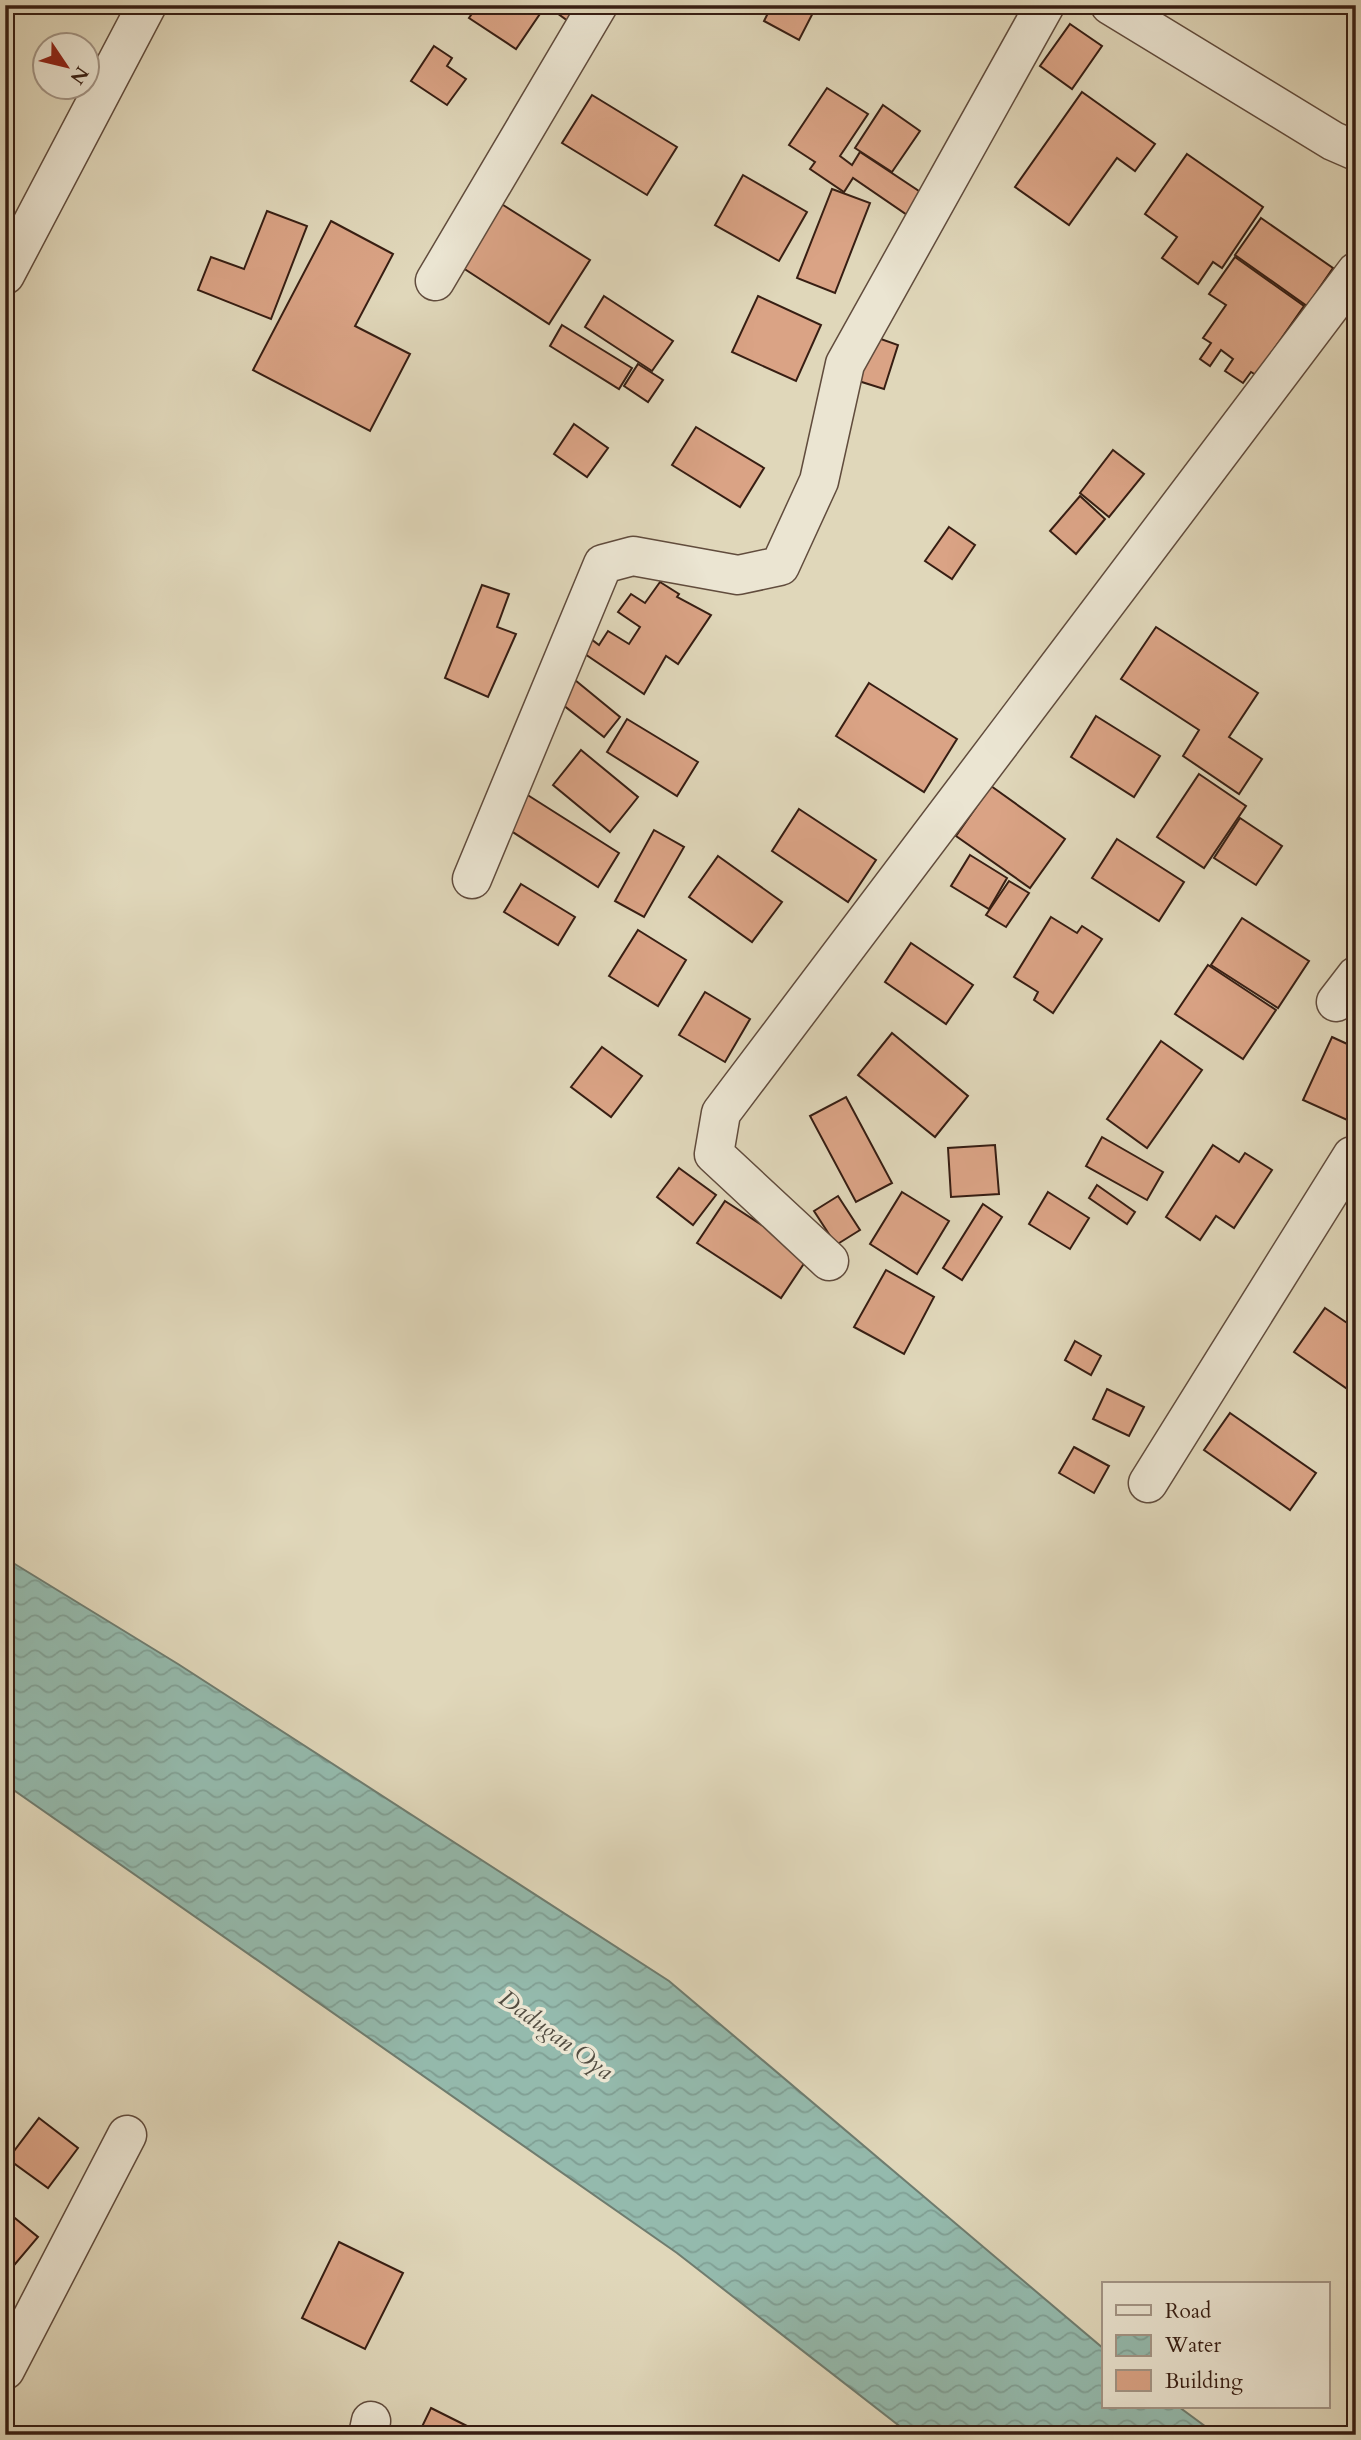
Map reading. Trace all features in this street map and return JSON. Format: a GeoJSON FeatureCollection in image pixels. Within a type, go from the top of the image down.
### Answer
{"type":"FeatureCollection","features":[{"type":"Feature","properties":{"kind":"street"},"geometry":{"type":"LineString","coordinates":[[5,275],[147,5]]}},
{"type":"Feature","properties":{"kind":"street"},"geometry":{"type":"LineString","coordinates":[[435,281],[598,5]]}},
{"type":"Feature","properties":{"kind":"street"},"geometry":{"type":"LineString","coordinates":[[472,879],[603,564],[633,556],[738,575],[780,566],[819,481],[845,364],[1045,5]]}},
{"type":"Feature","properties":{"kind":"street"},"geometry":{"type":"LineString","coordinates":[[1110,5],[1333,141],[1356,151]]}},
{"type":"Feature","properties":{"kind":"street"},"geometry":{"type":"LineString","coordinates":[[829,1261],[714,1154],[720,1113],[1356,272]]}},
{"type":"Feature","properties":{"kind":"street"},"geometry":{"type":"LineString","coordinates":[[1148,1483],[1352,1156],[1356,1157]]}},
{"type":"Feature","properties":{"kind":"street"},"geometry":{"type":"LineString","coordinates":[[5,2370],[127,2135]]}},
{"type":"Feature","properties":{"kind":"water","name":"Dadugan Oya"},"geometry":{"type":"Polygon","coordinates":[[[5,1558],[178,1664],[669,1981],[1102,2347],[1102,2408],[1180,2408],[1217,2435],[911,2435],[677,2253],[5,1784],[5,1558]]]}},
{"type":"Feature","properties":{"kind":"building"},"geometry":{"type":"Polygon","coordinates":[[[478,5],[546,5],[516,49],[469,18],[478,5]]]}},
{"type":"Feature","properties":{"kind":"building"},"geometry":{"type":"Polygon","coordinates":[[[546,5],[579,5],[568,21],[546,5]]]}},
{"type":"Feature","properties":{"kind":"building"},"geometry":{"type":"Polygon","coordinates":[[[772,5],[817,5],[799,40],[764,21],[772,5]]]}},
{"type":"Feature","properties":{"kind":"building"},"geometry":{"type":"Polygon","coordinates":[[[1070,24],[1102,46],[1072,89],[1040,66],[1070,24]]]}},
{"type":"Feature","properties":{"kind":"building"},"geometry":{"type":"Polygon","coordinates":[[[434,46],[452,58],[447,66],[466,79],[447,105],[411,81],[434,46]]]}},
{"type":"Feature","properties":{"kind":"building"},"geometry":{"type":"Polygon","coordinates":[[[827,88],[868,114],[840,156],[852,165],[860,152],[931,199],[916,221],[853,178],[844,192],[810,169],[815,162],[789,145],[827,88]]]}},
{"type":"Feature","properties":{"kind":"building"},"geometry":{"type":"Polygon","coordinates":[[[1082,92],[1155,144],[1135,171],[1117,158],[1069,225],[1015,187],[1082,92]]]}},
{"type":"Feature","properties":{"kind":"building"},"geometry":{"type":"Polygon","coordinates":[[[592,95],[677,147],[647,195],[562,143],[592,95]]]}},
{"type":"Feature","properties":{"kind":"building"},"geometry":{"type":"Polygon","coordinates":[[[883,105],[920,131],[892,172],[855,148],[883,105]]]}},
{"type":"Feature","properties":{"kind":"building"},"geometry":{"type":"Polygon","coordinates":[[[1187,154],[1263,207],[1222,268],[1213,262],[1198,284],[1162,258],[1177,237],[1145,214],[1187,154]]]}},
{"type":"Feature","properties":{"kind":"building"},"geometry":{"type":"Polygon","coordinates":[[[743,175],[807,212],[779,261],[715,225],[743,175]]]}},
{"type":"Feature","properties":{"kind":"building"},"geometry":{"type":"Polygon","coordinates":[[[832,189],[870,203],[835,293],[797,278],[832,189]]]}},
{"type":"Feature","properties":{"kind":"building"},"geometry":{"type":"Polygon","coordinates":[[[500,203],[590,260],[549,324],[460,266],[500,203]]]}},
{"type":"Feature","properties":{"kind":"building"},"geometry":{"type":"Polygon","coordinates":[[[267,211],[307,226],[271,319],[198,290],[211,257],[244,269],[267,211]]]}},
{"type":"Feature","properties":{"kind":"building"},"geometry":{"type":"Polygon","coordinates":[[[1261,218],[1333,268],[1307,306],[1235,255],[1261,218]]]}},
{"type":"Feature","properties":{"kind":"building"},"geometry":{"type":"Polygon","coordinates":[[[331,221],[393,254],[355,326],[410,354],[370,431],[253,370],[331,221]]]}},
{"type":"Feature","properties":{"kind":"building"},"geometry":{"type":"Polygon","coordinates":[[[1235,257],[1304,306],[1256,375],[1251,372],[1243,383],[1225,371],[1233,359],[1221,350],[1210,366],[1200,359],[1211,343],[1203,338],[1226,305],[1209,294],[1235,257]]]}},
{"type":"Feature","properties":{"kind":"building"},"geometry":{"type":"Polygon","coordinates":[[[604,296],[673,341],[652,371],[585,327],[604,296]]]}},
{"type":"Feature","properties":{"kind":"building"},"geometry":{"type":"Polygon","coordinates":[[[758,296],[821,325],[796,381],[732,352],[758,296]]]}},
{"type":"Feature","properties":{"kind":"building"},"geometry":{"type":"Polygon","coordinates":[[[562,325],[632,368],[619,389],[550,346],[562,325]]]}},
{"type":"Feature","properties":{"kind":"building"},"geometry":{"type":"Polygon","coordinates":[[[864,333],[898,345],[884,389],[849,378],[864,333]]]}},
{"type":"Feature","properties":{"kind":"building"},"geometry":{"type":"Polygon","coordinates":[[[638,364],[663,380],[648,402],[624,386],[638,364]]]}},
{"type":"Feature","properties":{"kind":"building"},"geometry":{"type":"Polygon","coordinates":[[[574,424],[608,448],[587,477],[554,454],[574,424]]]}},
{"type":"Feature","properties":{"kind":"building"},"geometry":{"type":"Polygon","coordinates":[[[696,427],[764,468],[740,507],[672,465],[696,427]]]}},
{"type":"Feature","properties":{"kind":"building"},"geometry":{"type":"Polygon","coordinates":[[[1113,450],[1144,474],[1109,517],[1080,493],[1113,450]]]}},
{"type":"Feature","properties":{"kind":"building"},"geometry":{"type":"Polygon","coordinates":[[[1080,496],[1105,519],[1076,554],[1050,531],[1080,496]]]}},
{"type":"Feature","properties":{"kind":"building"},"geometry":{"type":"Polygon","coordinates":[[[949,527],[975,545],[952,579],[925,561],[949,527]]]}},
{"type":"Feature","properties":{"kind":"building"},"geometry":{"type":"Polygon","coordinates":[[[660,582],[679,594],[677,597],[711,615],[678,664],[666,656],[644,694],[579,650],[587,636],[599,645],[608,631],[629,644],[640,627],[618,612],[631,594],[645,603],[660,582]]]}},
{"type":"Feature","properties":{"kind":"building"},"geometry":{"type":"Polygon","coordinates":[[[482,585],[509,594],[497,627],[516,634],[488,697],[445,678],[482,585]]]}},
{"type":"Feature","properties":{"kind":"building"},"geometry":{"type":"Polygon","coordinates":[[[1156,627],[1258,693],[1229,737],[1262,759],[1239,794],[1183,756],[1199,730],[1121,679],[1156,627]]]}},
{"type":"Feature","properties":{"kind":"building"},"geometry":{"type":"Polygon","coordinates":[[[575,680],[620,717],[604,737],[558,701],[575,680]]]}},
{"type":"Feature","properties":{"kind":"building"},"geometry":{"type":"Polygon","coordinates":[[[869,683],[957,739],[924,792],[836,736],[869,683]]]}},
{"type":"Feature","properties":{"kind":"building"},"geometry":{"type":"Polygon","coordinates":[[[1096,716],[1160,756],[1134,797],[1071,757],[1096,716]]]}},
{"type":"Feature","properties":{"kind":"building"},"geometry":{"type":"Polygon","coordinates":[[[627,719],[698,762],[677,796],[607,752],[627,719]]]}},
{"type":"Feature","properties":{"kind":"building"},"geometry":{"type":"Polygon","coordinates":[[[581,750],[638,797],[610,832],[553,785],[581,750]]]}},
{"type":"Feature","properties":{"kind":"building"},"geometry":{"type":"Polygon","coordinates":[[[1199,774],[1246,806],[1204,868],[1157,837],[1199,774]]]}},
{"type":"Feature","properties":{"kind":"building"},"geometry":{"type":"Polygon","coordinates":[[[991,786],[1065,839],[1030,888],[956,836],[991,786]]]}},
{"type":"Feature","properties":{"kind":"building"},"geometry":{"type":"Polygon","coordinates":[[[526,794],[619,853],[598,887],[505,827],[526,794]]]}},
{"type":"Feature","properties":{"kind":"building"},"geometry":{"type":"Polygon","coordinates":[[[799,809],[876,860],[848,902],[772,851],[799,809]]]}},
{"type":"Feature","properties":{"kind":"building"},"geometry":{"type":"Polygon","coordinates":[[[1240,818],[1282,846],[1256,885],[1214,858],[1240,818]]]}},
{"type":"Feature","properties":{"kind":"building"},"geometry":{"type":"Polygon","coordinates":[[[654,830],[684,847],[644,917],[615,901],[654,830]]]}},
{"type":"Feature","properties":{"kind":"building"},"geometry":{"type":"Polygon","coordinates":[[[1117,839],[1184,882],[1159,921],[1092,878],[1117,839]]]}},
{"type":"Feature","properties":{"kind":"building"},"geometry":{"type":"Polygon","coordinates":[[[970,855],[1007,878],[989,909],[951,886],[970,855]]]}},
{"type":"Feature","properties":{"kind":"building"},"geometry":{"type":"Polygon","coordinates":[[[718,856],[782,902],[752,942],[689,897],[718,856]]]}},
{"type":"Feature","properties":{"kind":"building"},"geometry":{"type":"Polygon","coordinates":[[[1009,881],[1029,893],[1006,927],[986,915],[1009,881]]]}},
{"type":"Feature","properties":{"kind":"building"},"geometry":{"type":"Polygon","coordinates":[[[521,884],[575,917],[558,945],[504,912],[521,884]]]}},
{"type":"Feature","properties":{"kind":"building"},"geometry":{"type":"Polygon","coordinates":[[[1051,917],[1077,933],[1082,926],[1102,939],[1053,1013],[1034,1000],[1038,992],[1014,977],[1051,917]]]}},
{"type":"Feature","properties":{"kind":"building"},"geometry":{"type":"Polygon","coordinates":[[[1242,918],[1309,961],[1278,1008],[1211,965],[1242,918]]]}},
{"type":"Feature","properties":{"kind":"building"},"geometry":{"type":"Polygon","coordinates":[[[638,930],[686,960],[658,1006],[609,976],[638,930]]]}},
{"type":"Feature","properties":{"kind":"building"},"geometry":{"type":"Polygon","coordinates":[[[911,943],[973,985],[946,1024],[885,982],[911,943]]]}},
{"type":"Feature","properties":{"kind":"building"},"geometry":{"type":"Polygon","coordinates":[[[1208,965],[1276,1010],[1243,1059],[1175,1014],[1208,965]]]}},
{"type":"Feature","properties":{"kind":"building"},"geometry":{"type":"Polygon","coordinates":[[[705,992],[750,1019],[725,1062],[679,1035],[705,992]]]}},
{"type":"Feature","properties":{"kind":"building"},"geometry":{"type":"Polygon","coordinates":[[[892,1033],[968,1096],[935,1137],[858,1075],[892,1033]]]}},
{"type":"Feature","properties":{"kind":"building"},"geometry":{"type":"Polygon","coordinates":[[[1332,1037],[1356,1048],[1356,1124],[1303,1100],[1332,1037]]]}},
{"type":"Feature","properties":{"kind":"building"},"geometry":{"type":"Polygon","coordinates":[[[1161,1041],[1202,1070],[1147,1148],[1107,1119],[1161,1041]]]}},
{"type":"Feature","properties":{"kind":"building"},"geometry":{"type":"Polygon","coordinates":[[[602,1047],[642,1076],[611,1117],[571,1087],[602,1047]]]}},
{"type":"Feature","properties":{"kind":"building"},"geometry":{"type":"Polygon","coordinates":[[[846,1097],[892,1183],[856,1202],[810,1116],[846,1097]]]}},
{"type":"Feature","properties":{"kind":"building"},"geometry":{"type":"Polygon","coordinates":[[[1102,1137],[1163,1172],[1147,1200],[1086,1166],[1102,1137]]]}},
{"type":"Feature","properties":{"kind":"building"},"geometry":{"type":"Polygon","coordinates":[[[995,1145],[999,1194],[951,1197],[948,1148],[995,1145]]]}},
{"type":"Feature","properties":{"kind":"building"},"geometry":{"type":"Polygon","coordinates":[[[1213,1145],[1239,1162],[1245,1153],[1272,1170],[1234,1228],[1216,1216],[1200,1240],[1166,1217],[1213,1145]]]}},
{"type":"Feature","properties":{"kind":"building"},"geometry":{"type":"Polygon","coordinates":[[[679,1168],[716,1195],[693,1225],[657,1197],[679,1168]]]}},
{"type":"Feature","properties":{"kind":"building"},"geometry":{"type":"Polygon","coordinates":[[[1097,1185],[1135,1212],[1127,1224],[1089,1198],[1097,1185]]]}},
{"type":"Feature","properties":{"kind":"building"},"geometry":{"type":"Polygon","coordinates":[[[902,1192],[949,1221],[917,1274],[870,1244],[902,1192]]]}},
{"type":"Feature","properties":{"kind":"building"},"geometry":{"type":"Polygon","coordinates":[[[1048,1192],[1089,1218],[1070,1249],[1029,1224],[1048,1192]]]}},
{"type":"Feature","properties":{"kind":"building"},"geometry":{"type":"Polygon","coordinates":[[[838,1196],[860,1230],[836,1245],[814,1211],[838,1196]]]}},
{"type":"Feature","properties":{"kind":"building"},"geometry":{"type":"Polygon","coordinates":[[[725,1201],[809,1256],[781,1298],[697,1243],[725,1201]]]}},
{"type":"Feature","properties":{"kind":"building"},"geometry":{"type":"Polygon","coordinates":[[[983,1204],[1002,1217],[962,1280],[943,1268],[983,1204]]]}},
{"type":"Feature","properties":{"kind":"building"},"geometry":{"type":"Polygon","coordinates":[[[886,1270],[934,1297],[904,1354],[854,1327],[886,1270]]]}},
{"type":"Feature","properties":{"kind":"building"},"geometry":{"type":"Polygon","coordinates":[[[1325,1308],[1356,1329],[1356,1395],[1294,1352],[1325,1308]]]}},
{"type":"Feature","properties":{"kind":"building"},"geometry":{"type":"Polygon","coordinates":[[[1075,1341],[1101,1356],[1091,1375],[1065,1360],[1075,1341]]]}},
{"type":"Feature","properties":{"kind":"building"},"geometry":{"type":"Polygon","coordinates":[[[1107,1389],[1144,1407],[1129,1436],[1093,1419],[1107,1389]]]}},
{"type":"Feature","properties":{"kind":"building"},"geometry":{"type":"Polygon","coordinates":[[[1230,1413],[1316,1473],[1290,1510],[1204,1450],[1230,1413]]]}},
{"type":"Feature","properties":{"kind":"building"},"geometry":{"type":"Polygon","coordinates":[[[1074,1447],[1109,1466],[1094,1493],[1059,1473],[1074,1447]]]}},
{"type":"Feature","properties":{"kind":"building"},"geometry":{"type":"Polygon","coordinates":[[[39,2118],[78,2148],[48,2188],[8,2159],[39,2118]]]}},
{"type":"Feature","properties":{"kind":"building"},"geometry":{"type":"Polygon","coordinates":[[[5,2210],[38,2237],[5,2276],[5,2210]]]}},
{"type":"Feature","properties":{"kind":"building"},"geometry":{"type":"Polygon","coordinates":[[[339,2242],[403,2273],[365,2349],[302,2318],[339,2242]]]}},
{"type":"Feature","properties":{"kind":"building"},"geometry":{"type":"Polygon","coordinates":[[[431,2408],[485,2435],[418,2435],[431,2408]]]}}]}
